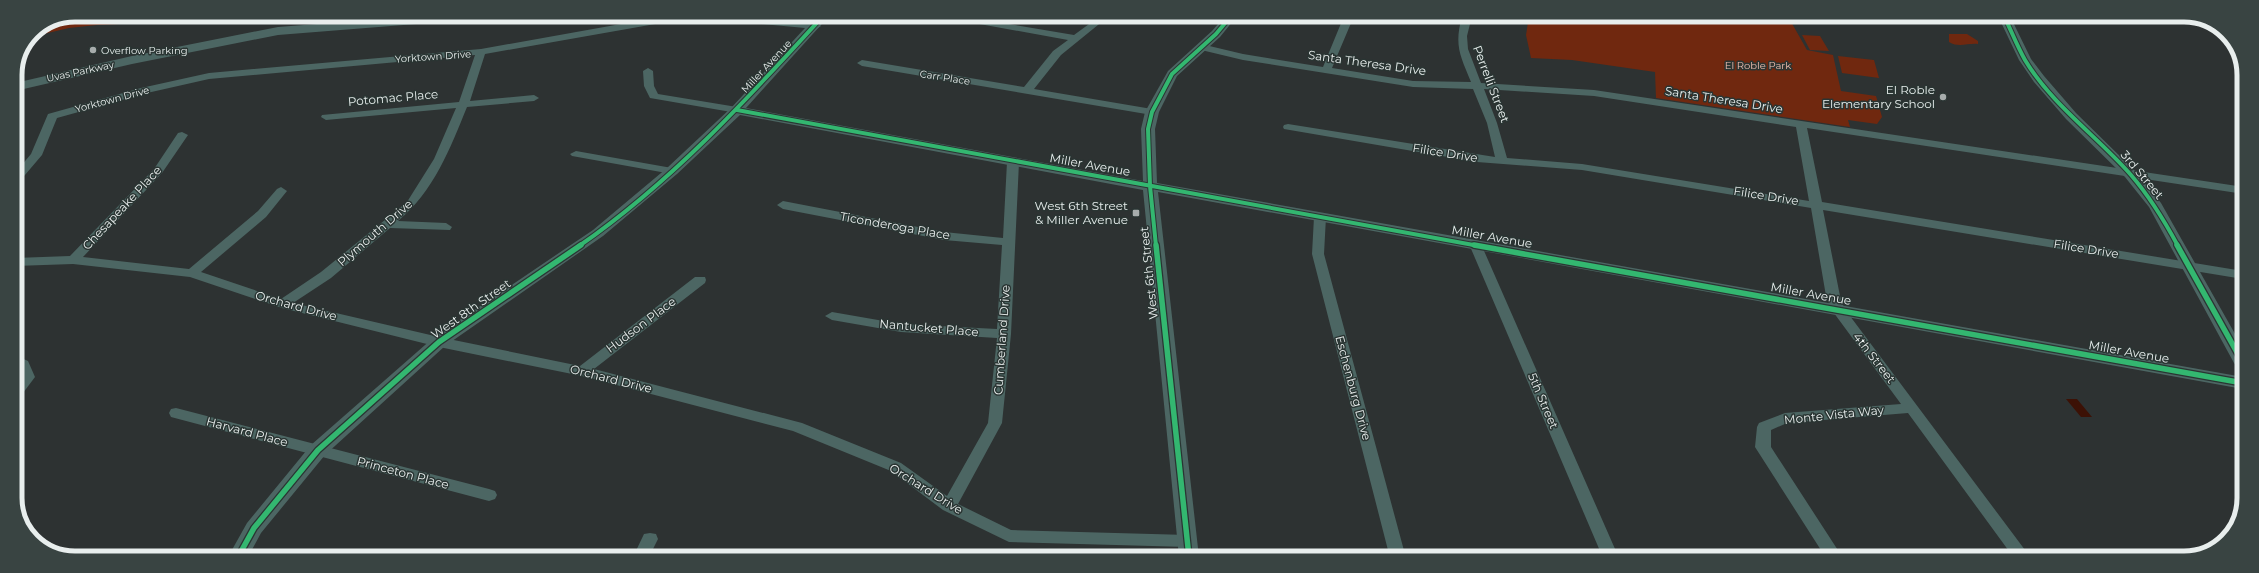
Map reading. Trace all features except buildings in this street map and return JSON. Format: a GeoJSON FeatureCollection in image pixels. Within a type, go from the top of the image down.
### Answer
{"type":"FeatureCollection","features":[{"type":"Feature","properties":{"kind":"street","name":"Uvas Parkway"},"geometry":{"type":"LineString","coordinates":[[22,85],[125,61],[278,31],[391,22]]}},
{"type":"Feature","properties":{"kind":"street","name":"Yorktown Drive"},"geometry":{"type":"LineString","coordinates":[[22,172],[36,155],[52,116],[145,90],[209,76],[315,65],[481,52],[650,22]]}},
{"type":"Feature","properties":{"kind":"street","name":"Yorktown Drive"},"geometry":{"type":"LineString","coordinates":[[783,22],[816,26]]}},
{"type":"Feature","properties":{"kind":"street","name":"Miller Avenue"},"geometry":{"type":"LineString","coordinates":[[672,171],[737,110],[819,22]]}},
{"type":"Feature","properties":{"kind":"street"},"geometry":{"type":"LineString","coordinates":[[972,22],[1075,38]]}},
{"type":"Feature","properties":{"kind":"street"},"geometry":{"type":"LineString","coordinates":[[1028,91],[1036,77],[1057,53],[1097,22]]}},
{"type":"Feature","properties":{"kind":"street","name":"West 6th Street"},"geometry":{"type":"LineString","coordinates":[[1189,549],[1150,186],[1148,129],[1152,112],[1172,74],[1216,34],[1226,22]]}},
{"type":"Feature","properties":{"kind":"street"},"geometry":{"type":"LineString","coordinates":[[1326,71],[1346,22]]}},
{"type":"Feature","properties":{"kind":"street","name":"Perrelli Street"},"geometry":{"type":"LineString","coordinates":[[1466,22],[1462,42],[1497,138],[1502,161]]}},
{"type":"Feature","properties":{"kind":"street","name":"3rd Street"},"geometry":{"type":"LineString","coordinates":[[2007,22],[2025,60],[2039,79],[2071,116],[2130,174],[2156,206],[2237,352]]}},
{"type":"Feature","properties":{"kind":"street","name":"Santa Theresa Drive"},"geometry":{"type":"LineString","coordinates":[[1201,47],[1233,56],[1413,84],[1478,86],[1594,93],[2237,190]]}},
{"type":"Feature","properties":{"kind":"street","name":"Plymouth Drive"},"geometry":{"type":"LineString","coordinates":[[282,304],[326,275],[411,204],[440,159],[463,105],[481,52]]}},
{"type":"Feature","properties":{"kind":"street","name":"Carr Place"},"geometry":{"type":"LineString","coordinates":[[862,63],[1152,112]]}},
{"type":"Feature","properties":{"kind":"street"},"geometry":{"type":"LineString","coordinates":[[648,71],[649,86],[654,96],[737,110]]}},
{"type":"Feature","properties":{"kind":"street","name":"Potomac Place"},"geometry":{"type":"LineString","coordinates":[[326,117],[534,98]]}},
{"type":"Feature","properties":{"kind":"street","name":"Miller Avenue"},"geometry":{"type":"LineString","coordinates":[[737,110],[1013,162],[2237,381]]}},
{"type":"Feature","properties":{"kind":"street","name":"4th Street"},"geometry":{"type":"LineString","coordinates":[[1801,124],[1833,296],[1838,309],[2018,551]]}},
{"type":"Feature","properties":{"kind":"street","name":"Filice Drive"},"geometry":{"type":"LineString","coordinates":[[1288,127],[1477,159],[1582,167],[2237,274]]}},
{"type":"Feature","properties":{"kind":"street","name":"Chesapeake Place"},"geometry":{"type":"LineString","coordinates":[[73,260],[158,171],[182,135]]}},
{"type":"Feature","properties":{"kind":"street"},"geometry":{"type":"LineString","coordinates":[[576,154],[672,171]]}},
{"type":"Feature","properties":{"kind":"street","name":"Cumberland Drive"},"geometry":{"type":"LineString","coordinates":[[949,506],[995,423],[1004,334],[1013,162]]}},
{"type":"Feature","properties":{"kind":"street","name":"West 8th Street"},"geometry":{"type":"LineString","coordinates":[[241,551],[254,528],[318,450],[439,342],[598,233],[672,171]]}},
{"type":"Feature","properties":{"kind":"street"},"geometry":{"type":"LineString","coordinates":[[192,273],[262,214],[281,191]]}},
{"type":"Feature","properties":{"kind":"street","name":"Ticonderoga Place"},"geometry":{"type":"LineString","coordinates":[[783,205],[944,236],[1009,242]]}},
{"type":"Feature","properties":{"kind":"street","name":"Eschenburg Drive"},"geometry":{"type":"LineString","coordinates":[[1320,217],[1318,254],[1396,551]]}},
{"type":"Feature","properties":{"kind":"street"},"geometry":{"type":"LineString","coordinates":[[388,224],[446,227]]}},
{"type":"Feature","properties":{"kind":"street","name":"5th Street"},"geometry":{"type":"LineString","coordinates":[[1475,244],[1608,551]]}},
{"type":"Feature","properties":{"kind":"street","name":"Orchard Drive"},"geometry":{"type":"LineString","coordinates":[[22,262],[73,260],[192,273],[282,304],[439,342],[582,371],[797,426],[896,467],[949,506],[1009,536],[1189,549]]}},
{"type":"Feature","properties":{"kind":"street","name":"Hudson Place"},"geometry":{"type":"LineString","coordinates":[[582,371],[700,280]]}},
{"type":"Feature","properties":{"kind":"street","name":"Nantucket Place"},"geometry":{"type":"LineString","coordinates":[[832,316],[901,328],[1004,334]]}},
{"type":"Feature","properties":{"kind":"street"},"geometry":{"type":"LineString","coordinates":[[22,364],[28,378],[22,385]]}},
{"type":"Feature","properties":{"kind":"street","name":"Monte Vista Way"},"geometry":{"type":"LineString","coordinates":[[1830,551],[1763,448],[1764,427],[1785,418],[1912,408]]}},
{"type":"Feature","properties":{"kind":"street","name":"Harvard Place"},"geometry":{"type":"LineString","coordinates":[[176,413],[318,450]]}},
{"type":"Feature","properties":{"kind":"street","name":"Princeton Place"},"geometry":{"type":"LineString","coordinates":[[318,450],[489,495]]}},
{"type":"Feature","properties":{"kind":"street"},"geometry":{"type":"LineString","coordinates":[[644,551],[650,539]]}},
{"type":"Feature","properties":{"kind":"green space"},"geometry":{"type":"Polygon","coordinates":[[[162,22],[97,25],[69,28],[40,35],[55,26],[65,23],[162,22]]]}},
{"type":"Feature","properties":{"kind":"green space","name":"El Roble Park"},"geometry":{"type":"Polygon","coordinates":[[[1528,22],[1791,22],[1807,50],[1833,55],[1841,91],[1876,96],[1882,117],[1877,124],[1848,120],[1850,127],[1656,98],[1655,72],[1572,60],[1531,58],[1526,35],[1528,22]]]}},
{"type":"Feature","properties":{"kind":"green space"},"geometry":{"type":"Polygon","coordinates":[[[1949,34],[1967,34],[1978,41],[1978,44],[1953,44],[1949,42],[1949,34]]]}},
{"type":"Feature","properties":{"kind":"green space"},"geometry":{"type":"Polygon","coordinates":[[[1802,35],[1820,36],[1829,51],[1810,50],[1802,35]]]}},
{"type":"Feature","properties":{"kind":"green space"},"geometry":{"type":"Polygon","coordinates":[[[1838,56],[1874,60],[1879,78],[1842,73],[1838,56]]]}},
{"type":"Feature","properties":{"kind":"shaded area"},"geometry":{"type":"Polygon","coordinates":[[[2066,399],[2077,399],[2092,417],[2081,417],[2066,399]]]}},
{"type":"Feature","properties":{"kind":"cycle path"},"geometry":{"type":"LineString","coordinates":[[241,551],[254,528],[318,450],[439,342],[598,233],[672,171],[737,110],[818,22]]}},
{"type":"Feature","properties":{"kind":"cycle path"},"geometry":{"type":"LineString","coordinates":[[1188,551],[1150,186],[1148,129],[1152,112],[1172,74],[1216,34],[1226,22]]}},
{"type":"Feature","properties":{"kind":"cycle path"},"geometry":{"type":"LineString","coordinates":[[2007,22],[2025,60],[2039,79],[2071,116],[2130,174],[2156,206],[2237,352]]}},
{"type":"Feature","properties":{"kind":"cycle path"},"geometry":{"type":"LineString","coordinates":[[737,110],[1013,162],[2237,382]]}},
{"type":"Feature","properties":{"kind":"place","name":"Overflow Parking"},"geometry":{"type":"Point","coordinates":[93,50]}},
{"type":"Feature","properties":{"kind":"place","name":"El Roble Elementary School"},"geometry":{"type":"Point","coordinates":[1943,97]}},
{"type":"Feature","properties":{"kind":"place","name":"West 6th Street & Miller Avenue"},"geometry":{"type":"Point","coordinates":[1136,213]}}]}
